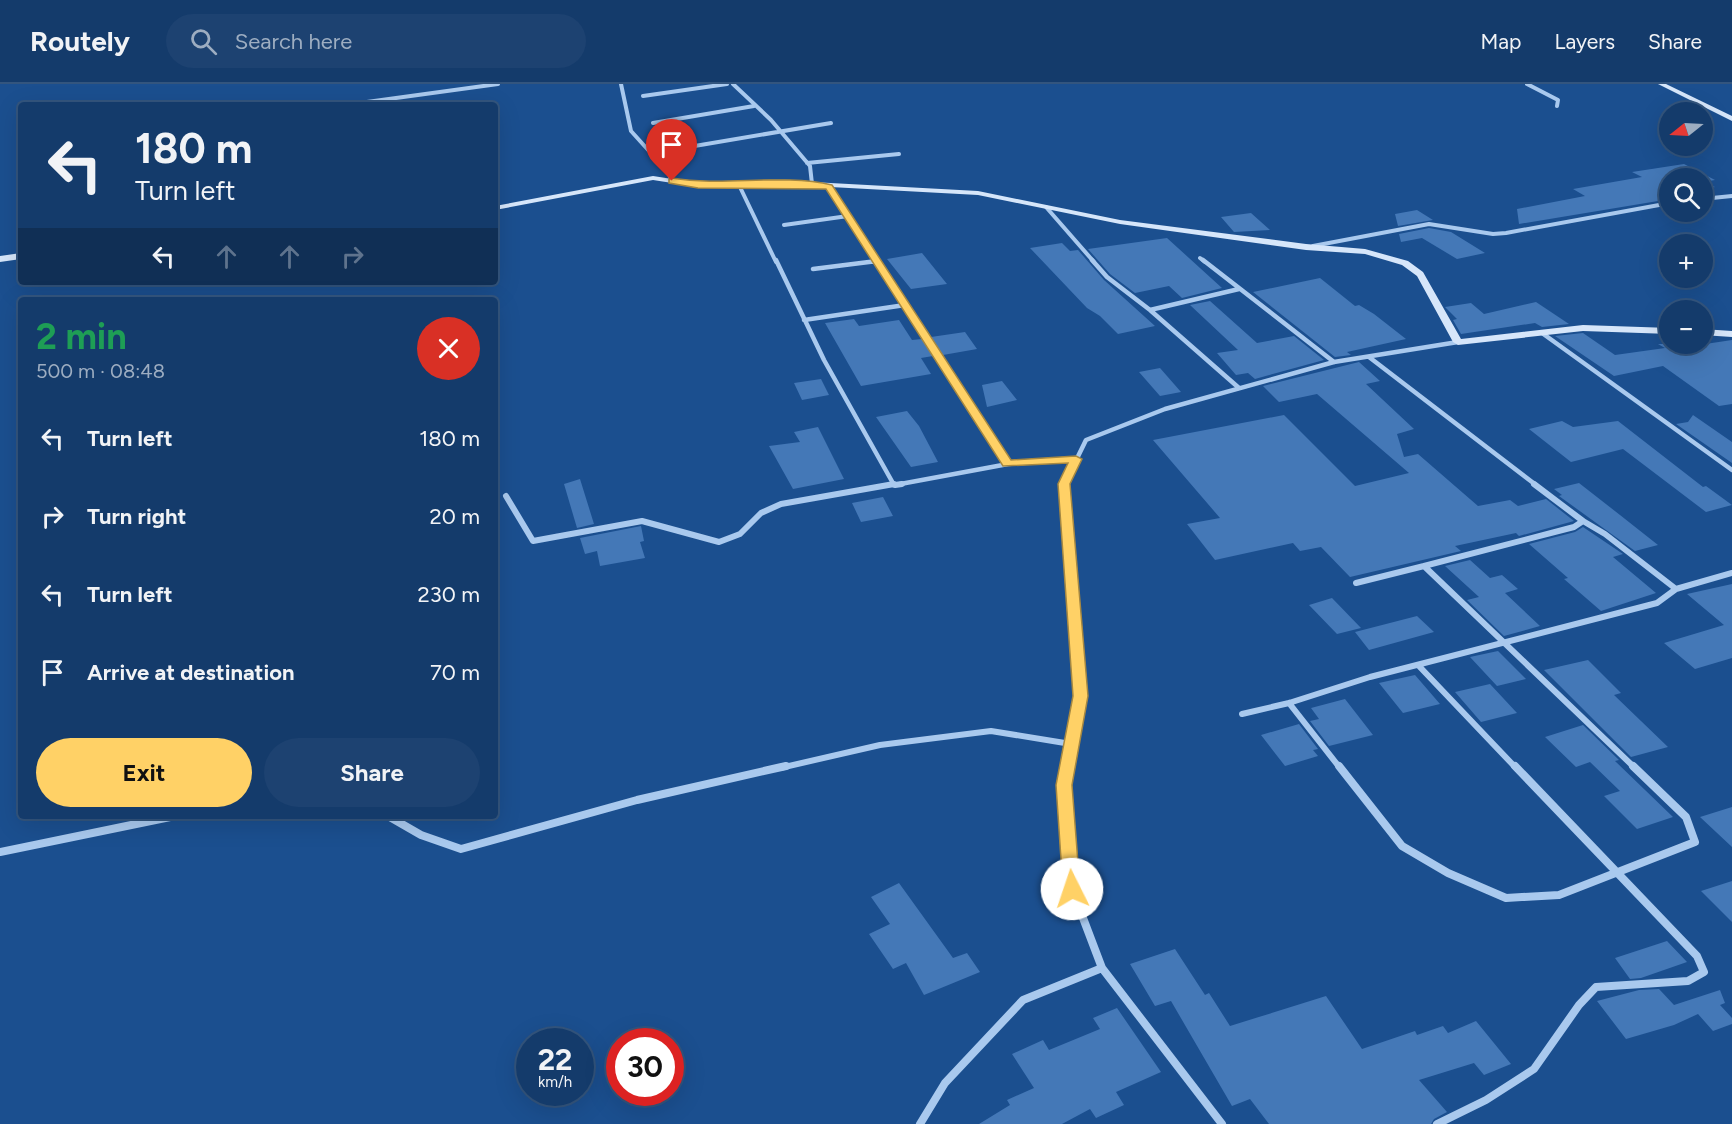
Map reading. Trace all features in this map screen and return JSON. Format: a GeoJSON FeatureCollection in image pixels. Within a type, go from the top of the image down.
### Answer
{"type":"FeatureCollection","features":[{"type":"Feature","properties":{"kind":"street"},"geometry":{"type":"LineString","coordinates":[[367,102],[498,84]]}},
{"type":"Feature","properties":{"kind":"street"},"geometry":{"type":"LineString","coordinates":[[621,84],[631,131],[662,165],[672,181]]}},
{"type":"Feature","properties":{"kind":"street"},"geometry":{"type":"LineString","coordinates":[[643,96],[727,84]]}},
{"type":"Feature","properties":{"kind":"street"},"geometry":{"type":"LineString","coordinates":[[733,84],[781,132],[807,163],[812,184]]}},
{"type":"Feature","properties":{"kind":"street"},"geometry":{"type":"LineString","coordinates":[[1527,84],[1558,100],[1557,106]]}},
{"type":"Feature","properties":{"kind":"street"},"geometry":{"type":"LineString","coordinates":[[1661,84],[1732,119]]}},
{"type":"Feature","properties":{"kind":"street"},"geometry":{"type":"LineString","coordinates":[[653,123],[754,106]]}},
{"type":"Feature","properties":{"kind":"street"},"geometry":{"type":"LineString","coordinates":[[671,150],[831,123]]}},
{"type":"Feature","properties":{"kind":"street"},"geometry":{"type":"LineString","coordinates":[[807,163],[899,154]]}},
{"type":"Feature","properties":{"kind":"street"},"geometry":{"type":"LineString","coordinates":[[498,206],[653,178],[698,185],[812,184],[829,187],[978,193],[1120,222],[1306,247],[1365,252],[1411,266],[1420,274],[1458,342]]}},
{"type":"Feature","properties":{"kind":"street"},"geometry":{"type":"LineString","coordinates":[[739,185],[804,320],[895,485]]}},
{"type":"Feature","properties":{"kind":"street"},"geometry":{"type":"LineString","coordinates":[[829,187],[1008,464]]}},
{"type":"Feature","properties":{"kind":"street"},"geometry":{"type":"LineString","coordinates":[[1713,198],[1732,196]]}},
{"type":"Feature","properties":{"kind":"street"},"geometry":{"type":"LineString","coordinates":[[1306,247],[1429,224],[1493,234],[1659,205]]}},
{"type":"Feature","properties":{"kind":"street"},"geometry":{"type":"LineString","coordinates":[[1046,207],[1107,278],[1150,310],[1239,387]]}},
{"type":"Feature","properties":{"kind":"street"},"geometry":{"type":"LineString","coordinates":[[784,225],[848,216]]}},
{"type":"Feature","properties":{"kind":"street"},"geometry":{"type":"LineString","coordinates":[[0,259],[18,256]]}},
{"type":"Feature","properties":{"kind":"street"},"geometry":{"type":"LineString","coordinates":[[1200,258],[1334,362]]}},
{"type":"Feature","properties":{"kind":"street"},"geometry":{"type":"LineString","coordinates":[[813,269],[877,261]]}},
{"type":"Feature","properties":{"kind":"street"},"geometry":{"type":"LineString","coordinates":[[1150,310],[1239,289]]}},
{"type":"Feature","properties":{"kind":"street"},"geometry":{"type":"LineString","coordinates":[[804,320],[905,305]]}},
{"type":"Feature","properties":{"kind":"street"},"geometry":{"type":"LineString","coordinates":[[1222,1124],[1102,968],[1072,889],[1064,785],[1080,696],[1064,484],[1086,440],[1165,409],[1334,362],[1458,342],[1583,328],[1659,331]]}},
{"type":"Feature","properties":{"kind":"street"},"geometry":{"type":"LineString","coordinates":[[1542,333],[1732,470]]}},
{"type":"Feature","properties":{"kind":"street"},"geometry":{"type":"LineString","coordinates":[[1713,333],[1732,334]]}},
{"type":"Feature","properties":{"kind":"street"},"geometry":{"type":"LineString","coordinates":[[1369,357],[1582,521],[1605,534],[1676,589]]}},
{"type":"Feature","properties":{"kind":"street"},"geometry":{"type":"LineString","coordinates":[[506,496],[533,541],[642,521],[719,542],[740,534],[761,513],[781,504],[1008,464],[1076,459]]}},
{"type":"Feature","properties":{"kind":"street"},"geometry":{"type":"LineString","coordinates":[[1356,583],[1574,527],[1582,521]]}},
{"type":"Feature","properties":{"kind":"street"},"geometry":{"type":"LineString","coordinates":[[1289,703],[1402,846],[1448,873],[1506,898],[1559,895],[1695,842],[1686,817],[1424,566]]}},
{"type":"Feature","properties":{"kind":"street"},"geometry":{"type":"LineString","coordinates":[[1242,714],[1289,703],[1370,677],[1657,603],[1676,589],[1732,573]]}},
{"type":"Feature","properties":{"kind":"street"},"geometry":{"type":"LineString","coordinates":[[1418,665],[1697,956],[1704,972],[1688,981],[1596,987],[1579,1005],[1534,1070],[1486,1100],[1437,1124]]}},
{"type":"Feature","properties":{"kind":"street"},"geometry":{"type":"LineString","coordinates":[[393,819],[421,835],[461,849],[637,800],[880,746],[991,731],[1071,744]]}},
{"type":"Feature","properties":{"kind":"street"},"geometry":{"type":"LineString","coordinates":[[0,852],[160,819]]}},
{"type":"Feature","properties":{"kind":"street"},"geometry":{"type":"LineString","coordinates":[[920,1124],[945,1083],[1023,1000],[1102,968]]}},
{"type":"Feature","properties":{"kind":"building"},"geometry":{"type":"Polygon","coordinates":[[[1684,164],[1692,168],[1659,168],[1659,201],[1519,224],[1517,209],[1585,196],[1573,189],[1642,177],[1632,172],[1684,164]]]}},
{"type":"Feature","properties":{"kind":"building"},"geometry":{"type":"Polygon","coordinates":[[[1417,210],[1433,220],[1398,226],[1395,214],[1417,210]]]}},
{"type":"Feature","properties":{"kind":"building"},"geometry":{"type":"Polygon","coordinates":[[[1251,213],[1270,230],[1234,232],[1221,217],[1251,213]]]}},
{"type":"Feature","properties":{"kind":"building"},"geometry":{"type":"Polygon","coordinates":[[[1429,228],[1451,232],[1485,253],[1457,259],[1422,238],[1401,242],[1399,234],[1429,228]]]}},
{"type":"Feature","properties":{"kind":"building"},"geometry":{"type":"Polygon","coordinates":[[[1167,238],[1222,288],[1182,298],[1169,286],[1135,293],[1110,274],[1088,249],[1167,238]]]}},
{"type":"Feature","properties":{"kind":"building"},"geometry":{"type":"Polygon","coordinates":[[[1062,243],[1070,251],[1078,250],[1104,280],[1155,326],[1118,334],[1100,316],[1087,308],[1030,248],[1062,243]]]}},
{"type":"Feature","properties":{"kind":"building"},"geometry":{"type":"Polygon","coordinates":[[[922,253],[947,284],[911,289],[887,259],[922,253]]]}},
{"type":"Feature","properties":{"kind":"building"},"geometry":{"type":"Polygon","coordinates":[[[1320,278],[1355,306],[1359,305],[1374,314],[1406,339],[1347,352],[1351,355],[1335,357],[1253,292],[1320,278]]]}},
{"type":"Feature","properties":{"kind":"building"},"geometry":{"type":"Polygon","coordinates":[[[1210,301],[1257,343],[1294,336],[1324,360],[1255,379],[1248,373],[1236,375],[1217,353],[1238,350],[1190,305],[1210,301]]]}},
{"type":"Feature","properties":{"kind":"building"},"geometry":{"type":"Polygon","coordinates":[[[1536,302],[1569,324],[1542,327],[1535,323],[1461,334],[1453,320],[1457,319],[1445,307],[1471,303],[1484,314],[1536,302]]]}},
{"type":"Feature","properties":{"kind":"building"},"geometry":{"type":"Polygon","coordinates":[[[854,319],[859,326],[899,320],[912,340],[922,339],[933,356],[921,358],[931,374],[861,386],[825,323],[854,319]]]}},
{"type":"Feature","properties":{"kind":"building"},"geometry":{"type":"Polygon","coordinates":[[[965,332],[977,349],[943,355],[931,337],[965,332]]]}},
{"type":"Feature","properties":{"kind":"building"},"geometry":{"type":"Polygon","coordinates":[[[1583,333],[1615,355],[1659,349],[1659,354],[1713,354],[1713,343],[1732,340],[1732,404],[1719,406],[1663,366],[1614,376],[1555,336],[1583,333]]]}},
{"type":"Feature","properties":{"kind":"building"},"geometry":{"type":"Polygon","coordinates":[[[1359,362],[1380,381],[1366,384],[1414,429],[1397,434],[1404,457],[1418,454],[1478,506],[1510,500],[1518,506],[1546,499],[1574,521],[1519,536],[1516,533],[1455,546],[1461,551],[1350,577],[1321,547],[1300,551],[1293,543],[1215,560],[1187,524],[1220,518],[1153,440],[1284,415],[1355,486],[1409,473],[1317,394],[1279,402],[1263,386],[1359,362]]]}},
{"type":"Feature","properties":{"kind":"building"},"geometry":{"type":"Polygon","coordinates":[[[1160,368],[1181,392],[1160,396],[1139,372],[1160,368]]]}},
{"type":"Feature","properties":{"kind":"building"},"geometry":{"type":"Polygon","coordinates":[[[821,379],[829,395],[802,400],[794,383],[821,379]]]}},
{"type":"Feature","properties":{"kind":"building"},"geometry":{"type":"Polygon","coordinates":[[[1002,381],[1017,400],[987,407],[982,385],[1002,381]]]}},
{"type":"Feature","properties":{"kind":"building"},"geometry":{"type":"Polygon","coordinates":[[[907,411],[919,426],[938,462],[911,467],[876,417],[907,411]]]}},
{"type":"Feature","properties":{"kind":"building"},"geometry":{"type":"Polygon","coordinates":[[[1693,415],[1732,442],[1732,463],[1676,424],[1688,422],[1693,415]]]}},
{"type":"Feature","properties":{"kind":"building"},"geometry":{"type":"Polygon","coordinates":[[[1562,421],[1573,427],[1618,421],[1703,487],[1706,486],[1732,505],[1706,512],[1623,449],[1571,462],[1529,429],[1562,421]]]}},
{"type":"Feature","properties":{"kind":"building"},"geometry":{"type":"Polygon","coordinates":[[[818,427],[844,479],[793,489],[769,446],[800,442],[794,432],[818,427]]]}},
{"type":"Feature","properties":{"kind":"building"},"geometry":{"type":"Polygon","coordinates":[[[580,479],[594,524],[577,528],[564,484],[580,479]]]}},
{"type":"Feature","properties":{"kind":"building"},"geometry":{"type":"Polygon","coordinates":[[[1579,483],[1658,545],[1635,551],[1559,496],[1562,495],[1554,489],[1579,483]]]}},
{"type":"Feature","properties":{"kind":"building"},"geometry":{"type":"Polygon","coordinates":[[[883,497],[893,516],[861,522],[852,503],[883,497]]]}},
{"type":"Feature","properties":{"kind":"building"},"geometry":{"type":"Polygon","coordinates":[[[641,526],[644,541],[640,542],[645,558],[600,566],[597,551],[585,554],[580,538],[641,526]]]}},
{"type":"Feature","properties":{"kind":"building"},"geometry":{"type":"Polygon","coordinates":[[[1583,527],[1623,554],[1613,557],[1656,593],[1601,611],[1529,544],[1575,532],[1583,527]]]}},
{"type":"Feature","properties":{"kind":"building"},"geometry":{"type":"Polygon","coordinates":[[[1470,560],[1490,578],[1502,575],[1518,589],[1505,593],[1540,626],[1504,636],[1467,600],[1479,597],[1445,566],[1470,560]]]}},
{"type":"Feature","properties":{"kind":"building"},"geometry":{"type":"Polygon","coordinates":[[[1732,584],[1732,658],[1695,669],[1664,643],[1724,625],[1687,594],[1732,584]]]}},
{"type":"Feature","properties":{"kind":"building"},"geometry":{"type":"Polygon","coordinates":[[[1332,598],[1361,628],[1337,634],[1309,605],[1332,598]]]}},
{"type":"Feature","properties":{"kind":"building"},"geometry":{"type":"Polygon","coordinates":[[[1417,616],[1434,632],[1369,650],[1355,632],[1417,616]]]}},
{"type":"Feature","properties":{"kind":"building"},"geometry":{"type":"Polygon","coordinates":[[[1498,651],[1526,679],[1497,686],[1470,657],[1498,651]]]}},
{"type":"Feature","properties":{"kind":"building"},"geometry":{"type":"Polygon","coordinates":[[[1588,660],[1621,693],[1614,695],[1668,747],[1631,757],[1544,670],[1588,660]]]}},
{"type":"Feature","properties":{"kind":"building"},"geometry":{"type":"Polygon","coordinates":[[[1415,675],[1440,704],[1403,713],[1379,683],[1415,675]]]}},
{"type":"Feature","properties":{"kind":"building"},"geometry":{"type":"Polygon","coordinates":[[[1490,684],[1517,713],[1481,722],[1455,692],[1490,684]]]}},
{"type":"Feature","properties":{"kind":"building"},"geometry":{"type":"Polygon","coordinates":[[[1345,699],[1373,735],[1329,746],[1310,721],[1319,719],[1311,708],[1345,699]]]}},
{"type":"Feature","properties":{"kind":"building"},"geometry":{"type":"Polygon","coordinates":[[[1299,724],[1318,749],[1313,750],[1318,756],[1285,766],[1261,735],[1299,724]]]}},
{"type":"Feature","properties":{"kind":"building"},"geometry":{"type":"Polygon","coordinates":[[[1583,725],[1619,760],[1615,761],[1673,817],[1637,829],[1604,796],[1620,791],[1590,762],[1576,767],[1545,737],[1583,725]]]}},
{"type":"Feature","properties":{"kind":"building"},"geometry":{"type":"Polygon","coordinates":[[[1732,807],[1732,847],[1700,817],[1732,807]]]}},
{"type":"Feature","properties":{"kind":"building"},"geometry":{"type":"Polygon","coordinates":[[[1732,881],[1732,922],[1701,891],[1732,881]]]}},
{"type":"Feature","properties":{"kind":"building"},"geometry":{"type":"Polygon","coordinates":[[[899,883],[953,958],[967,953],[980,972],[924,995],[906,963],[893,969],[869,934],[890,924],[871,897],[899,883]]]}},
{"type":"Feature","properties":{"kind":"building"},"geometry":{"type":"Polygon","coordinates":[[[1667,941],[1687,962],[1641,978],[1630,979],[1615,958],[1667,941]]]}},
{"type":"Feature","properties":{"kind":"building"},"geometry":{"type":"Polygon","coordinates":[[[1175,949],[1205,995],[1209,993],[1230,1026],[1326,996],[1362,1049],[1415,1031],[1417,1035],[1443,1026],[1448,1033],[1476,1021],[1511,1064],[1484,1075],[1474,1063],[1419,1080],[1447,1112],[1434,1119],[1431,1124],[1269,1124],[1250,1099],[1232,1106],[1171,1001],[1155,1006],[1130,964],[1175,949]]]}},
{"type":"Feature","properties":{"kind":"building"},"geometry":{"type":"Polygon","coordinates":[[[1659,989],[1674,1005],[1720,990],[1725,1003],[1720,1005],[1732,1018],[1732,1024],[1713,1031],[1698,1014],[1674,1025],[1626,1039],[1597,1001],[1639,990],[1659,989]]]}},
{"type":"Feature","properties":{"kind":"building"},"geometry":{"type":"Polygon","coordinates":[[[1117,1008],[1161,1072],[1116,1092],[1124,1105],[1096,1118],[1090,1109],[1062,1124],[979,1124],[1010,1105],[1007,1100],[1034,1088],[1012,1054],[1043,1040],[1049,1050],[1100,1029],[1093,1018],[1117,1008]]]}},
{"type":"Feature","properties":{"kind":"route"},"geometry":{"type":"LineString","coordinates":[[672,181],[698,185],[812,184],[829,187],[1008,464],[1076,459],[1064,484],[1080,696],[1064,785],[1072,889]]}}]}
